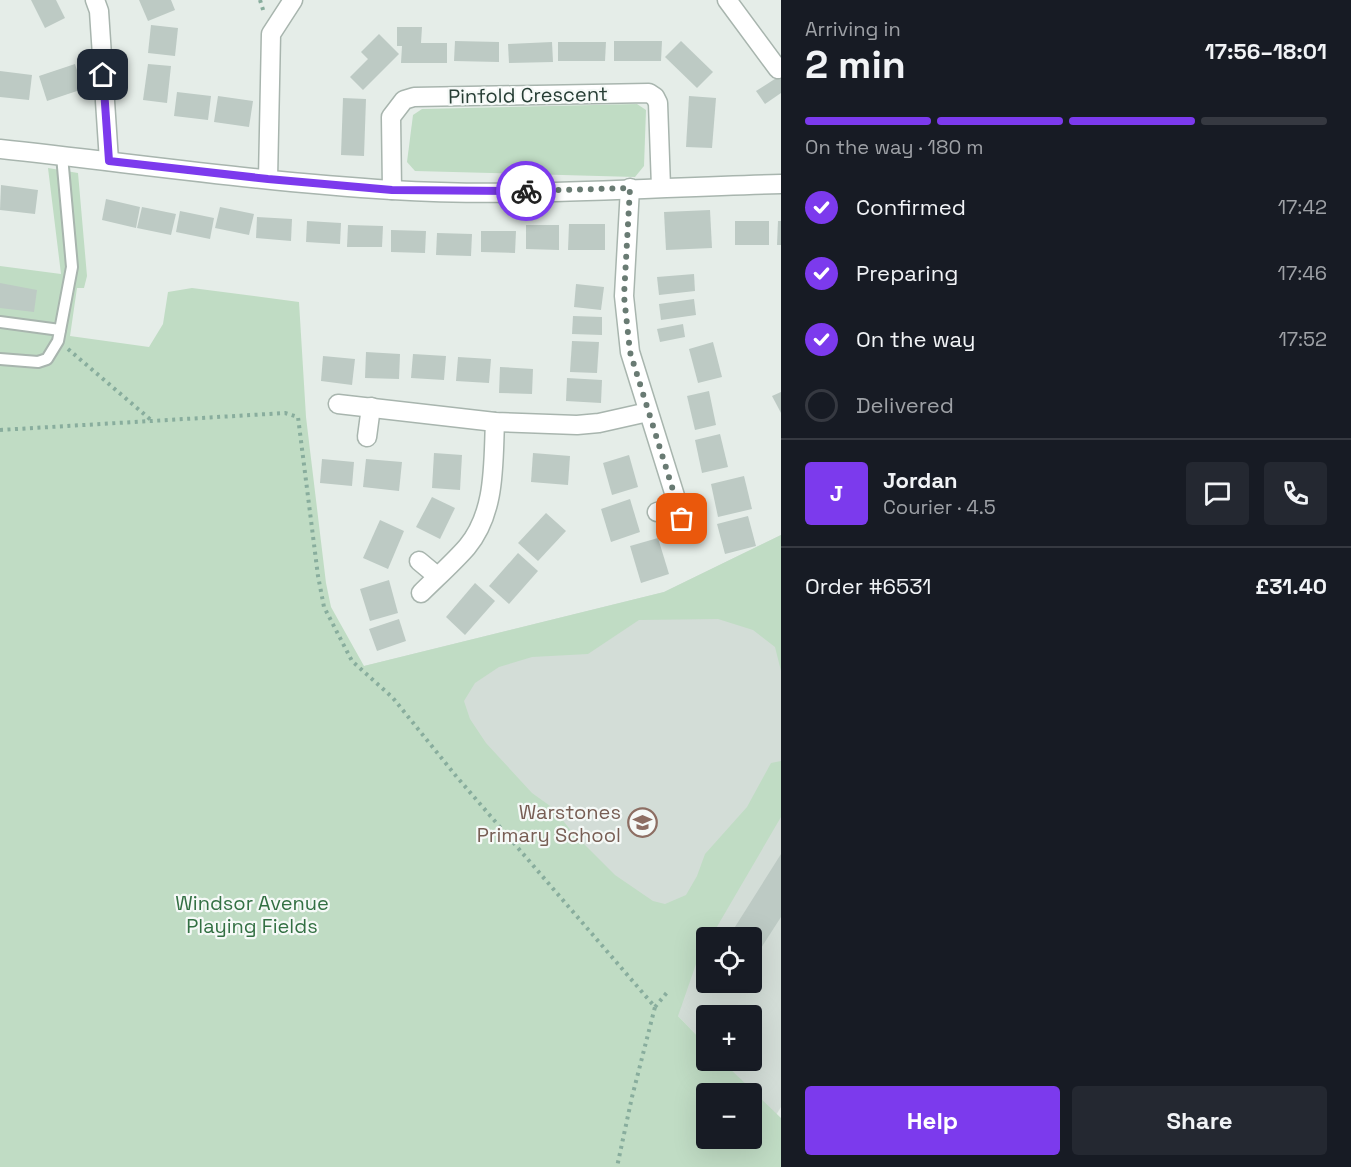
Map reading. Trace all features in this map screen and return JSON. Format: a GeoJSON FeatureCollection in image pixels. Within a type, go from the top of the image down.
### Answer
{"type":"FeatureCollection","features":[{"type":"Feature","properties":{"kind":"street"},"geometry":{"type":"LineString","coordinates":[[94,0],[99,11],[109,161]]}},
{"type":"Feature","properties":{"kind":"street"},"geometry":{"type":"LineString","coordinates":[[268,179],[271,34],[293,0]]}},
{"type":"Feature","properties":{"kind":"street"},"geometry":{"type":"LineString","coordinates":[[727,0],[778,69]]}},
{"type":"Feature","properties":{"kind":"street","name":"Pinfold Crescent"},"geometry":{"type":"LineString","coordinates":[[392,190],[392,117],[404,100],[414,97],[649,93],[658,103],[661,187]]}},
{"type":"Feature","properties":{"kind":"street"},"geometry":{"type":"LineString","coordinates":[[0,149],[268,179],[392,190],[469,192],[781,184]]}},
{"type":"Feature","properties":{"kind":"street"},"geometry":{"type":"LineString","coordinates":[[630,188],[624,296],[630,352],[686,531]]}},
{"type":"Feature","properties":{"kind":"street"},"geometry":{"type":"LineString","coordinates":[[338,404],[495,422],[577,425],[599,423],[648,412]]}},
{"type":"Feature","properties":{"kind":"street"},"geometry":{"type":"LineString","coordinates":[[367,436],[371,407]]}},
{"type":"Feature","properties":{"kind":"street"},"geometry":{"type":"LineString","coordinates":[[421,593],[467,547],[479,530],[486,513],[492,486],[495,422]]}},
{"type":"Feature","properties":{"kind":"street"},"geometry":{"type":"LineString","coordinates":[[657,512],[678,506]]}},
{"type":"Feature","properties":{"kind":"street"},"geometry":{"type":"LineString","coordinates":[[419,561],[437,576]]}},
{"type":"Feature","properties":{"kind":"lane"},"geometry":{"type":"LineString","coordinates":[[0,359],[38,362],[47,359],[59,335],[72,267],[62,156]]}},
{"type":"Feature","properties":{"kind":"lane"},"geometry":{"type":"LineString","coordinates":[[0,322],[59,335]]}},
{"type":"Feature","properties":{"kind":"path"},"geometry":{"type":"LineString","coordinates":[[59,335],[152,420]]}},
{"type":"Feature","properties":{"kind":"path"},"geometry":{"type":"LineString","coordinates":[[0,430],[285,413],[298,417],[324,607],[352,661],[393,698],[456,776],[655,1007]]}},
{"type":"Feature","properties":{"kind":"path"},"geometry":{"type":"LineString","coordinates":[[617,1167],[655,1007],[669,990]]}},
{"type":"Feature","properties":{"kind":"shaded area","name":"Warstones Primary School"},"geometry":{"type":"Polygon","coordinates":[[[781,535],[781,1107],[776,1115],[762,1101],[762,1083],[744,1083],[732,1071],[762,1071],[762,1005],[696,1005],[696,1035],[364,666],[664,592],[781,535]]]}},
{"type":"Feature","properties":{"kind":"green space"},"geometry":{"type":"Polygon","coordinates":[[[637,104],[646,110],[644,166],[635,177],[415,171],[407,162],[413,115],[422,109],[637,104]]]}},
{"type":"Feature","properties":{"kind":"green space","name":"Windsor Avenue Playing Fields"},"geometry":{"type":"Polygon","coordinates":[[[48,168],[78,173],[87,276],[84,288],[77,288],[70,336],[149,347],[163,324],[168,292],[192,288],[299,302],[306,417],[326,583],[331,607],[364,666],[664,592],[781,535],[781,671],[775,647],[753,630],[718,619],[639,620],[588,654],[532,657],[499,667],[475,683],[464,701],[470,719],[486,743],[532,793],[553,808],[572,832],[615,875],[653,901],[665,904],[686,895],[697,876],[705,854],[747,807],[771,763],[781,761],[781,817],[717,927],[696,927],[696,964],[678,1016],[696,1035],[696,1071],[732,1071],[745,1083],[696,1083],[696,1149],[762,1149],[762,1100],[781,1118],[781,1167],[0,1167],[0,266],[61,274],[48,168]]]}},
{"type":"Feature","properties":{"kind":"building"},"geometry":{"type":"Polygon","coordinates":[[[31,0],[56,0],[65,18],[45,28],[31,0]]]}},
{"type":"Feature","properties":{"kind":"building"},"geometry":{"type":"Polygon","coordinates":[[[139,0],[171,0],[175,10],[148,21],[139,0]]]}},
{"type":"Feature","properties":{"kind":"building"},"geometry":{"type":"Polygon","coordinates":[[[151,25],[178,28],[175,56],[148,53],[151,25]]]}},
{"type":"Feature","properties":{"kind":"building"},"geometry":{"type":"Polygon","coordinates":[[[397,27],[422,27],[421,43],[447,43],[447,63],[401,63],[402,46],[397,46],[397,27]]]}},
{"type":"Feature","properties":{"kind":"building"},"geometry":{"type":"Polygon","coordinates":[[[379,34],[399,54],[363,90],[350,77],[368,59],[361,52],[379,34]]]}},
{"type":"Feature","properties":{"kind":"building"},"geometry":{"type":"Polygon","coordinates":[[[455,41],[499,42],[499,62],[454,61],[455,41]]]}},
{"type":"Feature","properties":{"kind":"building"},"geometry":{"type":"Polygon","coordinates":[[[614,41],[662,41],[661,61],[614,61],[614,41]]]}},
{"type":"Feature","properties":{"kind":"building"},"geometry":{"type":"Polygon","coordinates":[[[681,41],[713,72],[697,88],[665,57],[681,41]]]}},
{"type":"Feature","properties":{"kind":"building"},"geometry":{"type":"Polygon","coordinates":[[[552,42],[553,62],[509,63],[508,44],[552,42]]]}},
{"type":"Feature","properties":{"kind":"building"},"geometry":{"type":"Polygon","coordinates":[[[558,42],[606,42],[605,61],[558,61],[558,42]]]}},
{"type":"Feature","properties":{"kind":"building"},"geometry":{"type":"Polygon","coordinates":[[[75,64],[83,89],[47,101],[39,76],[75,64]]]}},
{"type":"Feature","properties":{"kind":"building"},"geometry":{"type":"Polygon","coordinates":[[[148,64],[171,66],[167,103],[143,100],[148,64]]]}},
{"type":"Feature","properties":{"kind":"building"},"geometry":{"type":"Polygon","coordinates":[[[0,71],[32,75],[29,100],[0,97],[0,71]]]}},
{"type":"Feature","properties":{"kind":"building"},"geometry":{"type":"Polygon","coordinates":[[[781,75],[781,93],[765,104],[756,91],[781,75]]]}},
{"type":"Feature","properties":{"kind":"building"},"geometry":{"type":"Polygon","coordinates":[[[177,92],[211,96],[208,120],[174,116],[177,92]]]}},
{"type":"Feature","properties":{"kind":"building"},"geometry":{"type":"Polygon","coordinates":[[[218,96],[253,101],[249,127],[214,122],[218,96]]]}},
{"type":"Feature","properties":{"kind":"building"},"geometry":{"type":"Polygon","coordinates":[[[689,96],[716,98],[712,148],[686,147],[689,96]]]}},
{"type":"Feature","properties":{"kind":"building"},"geometry":{"type":"Polygon","coordinates":[[[343,98],[366,99],[364,156],[341,155],[343,98]]]}},
{"type":"Feature","properties":{"kind":"building"},"geometry":{"type":"Polygon","coordinates":[[[1,185],[38,190],[35,214],[0,210],[1,185]]]}},
{"type":"Feature","properties":{"kind":"building"},"geometry":{"type":"Polygon","coordinates":[[[106,199],[140,207],[136,228],[102,220],[106,199]]]}},
{"type":"Feature","properties":{"kind":"building"},"geometry":{"type":"Polygon","coordinates":[[[142,207],[176,214],[171,235],[137,228],[142,207]]]}},
{"type":"Feature","properties":{"kind":"building"},"geometry":{"type":"Polygon","coordinates":[[[220,207],[254,214],[249,235],[215,228],[220,207]]]}},
{"type":"Feature","properties":{"kind":"building"},"geometry":{"type":"Polygon","coordinates":[[[710,210],[712,248],[666,250],[664,212],[710,210]]]}},
{"type":"Feature","properties":{"kind":"building"},"geometry":{"type":"Polygon","coordinates":[[[180,211],[214,218],[210,239],[176,232],[180,211]]]}},
{"type":"Feature","properties":{"kind":"building"},"geometry":{"type":"Polygon","coordinates":[[[257,217],[292,219],[291,241],[256,238],[257,217]]]}},
{"type":"Feature","properties":{"kind":"building"},"geometry":{"type":"Polygon","coordinates":[[[307,221],[341,223],[340,244],[306,242],[307,221]]]}},
{"type":"Feature","properties":{"kind":"building"},"geometry":{"type":"Polygon","coordinates":[[[735,221],[769,221],[769,245],[735,245],[735,221]]]}},
{"type":"Feature","properties":{"kind":"building"},"geometry":{"type":"Polygon","coordinates":[[[778,221],[781,221],[781,245],[777,245],[778,221]]]}},
{"type":"Feature","properties":{"kind":"building"},"geometry":{"type":"Polygon","coordinates":[[[569,224],[605,224],[605,250],[568,250],[569,224]]]}},
{"type":"Feature","properties":{"kind":"building"},"geometry":{"type":"Polygon","coordinates":[[[348,225],[383,226],[382,247],[347,247],[348,225]]]}},
{"type":"Feature","properties":{"kind":"building"},"geometry":{"type":"Polygon","coordinates":[[[526,225],[559,225],[559,250],[526,249],[526,225]]]}},
{"type":"Feature","properties":{"kind":"building"},"geometry":{"type":"Polygon","coordinates":[[[391,230],[426,231],[425,253],[391,252],[391,230]]]}},
{"type":"Feature","properties":{"kind":"building"},"geometry":{"type":"Polygon","coordinates":[[[481,231],[516,231],[515,253],[481,252],[481,231]]]}},
{"type":"Feature","properties":{"kind":"building"},"geometry":{"type":"Polygon","coordinates":[[[437,233],[472,234],[471,256],[436,255],[437,233]]]}},
{"type":"Feature","properties":{"kind":"building"},"geometry":{"type":"Polygon","coordinates":[[[694,274],[695,291],[659,295],[657,277],[694,274]]]}},
{"type":"Feature","properties":{"kind":"building"},"geometry":{"type":"Polygon","coordinates":[[[0,283],[37,290],[34,312],[0,308],[0,283]]]}},
{"type":"Feature","properties":{"kind":"building"},"geometry":{"type":"Polygon","coordinates":[[[576,284],[604,287],[601,310],[574,307],[576,284]]]}},
{"type":"Feature","properties":{"kind":"building"},"geometry":{"type":"Polygon","coordinates":[[[694,299],[696,315],[661,320],[659,304],[694,299]]]}},
{"type":"Feature","properties":{"kind":"building"},"geometry":{"type":"Polygon","coordinates":[[[573,316],[602,317],[602,335],[572,334],[573,316]]]}},
{"type":"Feature","properties":{"kind":"building"},"geometry":{"type":"Polygon","coordinates":[[[683,324],[685,337],[660,342],[657,329],[683,324]]]}},
{"type":"Feature","properties":{"kind":"building"},"geometry":{"type":"Polygon","coordinates":[[[572,341],[599,342],[597,373],[570,372],[572,341]]]}},
{"type":"Feature","properties":{"kind":"building"},"geometry":{"type":"Polygon","coordinates":[[[713,342],[722,377],[698,383],[689,349],[713,342]]]}},
{"type":"Feature","properties":{"kind":"building"},"geometry":{"type":"Polygon","coordinates":[[[366,352],[400,354],[399,379],[365,378],[366,352]]]}},
{"type":"Feature","properties":{"kind":"building"},"geometry":{"type":"Polygon","coordinates":[[[413,354],[446,356],[444,380],[411,378],[413,354]]]}},
{"type":"Feature","properties":{"kind":"building"},"geometry":{"type":"Polygon","coordinates":[[[323,356],[355,359],[352,385],[321,381],[323,356]]]}},
{"type":"Feature","properties":{"kind":"building"},"geometry":{"type":"Polygon","coordinates":[[[458,357],[491,359],[489,383],[456,381],[458,357]]]}},
{"type":"Feature","properties":{"kind":"building"},"geometry":{"type":"Polygon","coordinates":[[[500,367],[533,369],[532,394],[499,393],[500,367]]]}},
{"type":"Feature","properties":{"kind":"building"},"geometry":{"type":"Polygon","coordinates":[[[567,378],[602,380],[601,403],[566,401],[567,378]]]}},
{"type":"Feature","properties":{"kind":"building"},"geometry":{"type":"Polygon","coordinates":[[[709,391],[716,425],[695,430],[687,396],[709,391]]]}},
{"type":"Feature","properties":{"kind":"building"},"geometry":{"type":"Polygon","coordinates":[[[781,392],[781,413],[772,396],[781,392]]]}},
{"type":"Feature","properties":{"kind":"building"},"geometry":{"type":"Polygon","coordinates":[[[720,434],[728,467],[702,473],[695,440],[720,434]]]}},
{"type":"Feature","properties":{"kind":"building"},"geometry":{"type":"Polygon","coordinates":[[[434,453],[462,455],[460,490],[432,488],[434,453]]]}},
{"type":"Feature","properties":{"kind":"building"},"geometry":{"type":"Polygon","coordinates":[[[533,453],[570,456],[568,485],[531,482],[533,453]]]}},
{"type":"Feature","properties":{"kind":"building"},"geometry":{"type":"Polygon","coordinates":[[[629,455],[638,487],[612,495],[603,463],[629,455]]]}},
{"type":"Feature","properties":{"kind":"building"},"geometry":{"type":"Polygon","coordinates":[[[322,459],[354,462],[352,486],[320,483],[322,459]]]}},
{"type":"Feature","properties":{"kind":"building"},"geometry":{"type":"Polygon","coordinates":[[[366,459],[402,462],[399,491],[363,487],[366,459]]]}},
{"type":"Feature","properties":{"kind":"building"},"geometry":{"type":"Polygon","coordinates":[[[744,476],[752,509],[718,517],[711,484],[744,476]]]}},
{"type":"Feature","properties":{"kind":"building"},"geometry":{"type":"Polygon","coordinates":[[[432,497],[455,508],[440,539],[416,527],[432,497]]]}},
{"type":"Feature","properties":{"kind":"building"},"geometry":{"type":"Polygon","coordinates":[[[630,499],[640,532],[611,542],[601,509],[630,499]]]}},
{"type":"Feature","properties":{"kind":"building"},"geometry":{"type":"Polygon","coordinates":[[[546,513],[566,531],[538,561],[518,543],[546,513]]]}},
{"type":"Feature","properties":{"kind":"building"},"geometry":{"type":"Polygon","coordinates":[[[748,516],[756,546],[725,554],[717,524],[748,516]]]}},
{"type":"Feature","properties":{"kind":"building"},"geometry":{"type":"Polygon","coordinates":[[[380,520],[404,531],[388,569],[363,558],[380,520]]]}},
{"type":"Feature","properties":{"kind":"building"},"geometry":{"type":"Polygon","coordinates":[[[658,538],[669,574],[641,583],[630,546],[658,538]]]}},
{"type":"Feature","properties":{"kind":"building"},"geometry":{"type":"Polygon","coordinates":[[[518,553],[538,571],[509,604],[489,586],[518,553]]]}},
{"type":"Feature","properties":{"kind":"building"},"geometry":{"type":"Polygon","coordinates":[[[389,580],[398,613],[370,621],[360,589],[389,580]]]}},
{"type":"Feature","properties":{"kind":"building"},"geometry":{"type":"Polygon","coordinates":[[[475,583],[495,601],[465,635],[446,617],[475,583]]]}},
{"type":"Feature","properties":{"kind":"building"},"geometry":{"type":"Polygon","coordinates":[[[399,619],[406,641],[377,651],[369,629],[399,619]]]}},
{"type":"Feature","properties":{"kind":"building"},"geometry":{"type":"Polygon","coordinates":[[[781,854],[781,917],[762,946],[762,927],[735,927],[781,854]]]}},
{"type":"Feature","properties":{"kind":"way so far"},"geometry":{"type":"LineString","coordinates":[[526,191],[630,188],[624,296],[630,352],[682,519]]}},
{"type":"Feature","properties":{"kind":"place","name":"Warstones Primary School"},"geometry":{"type":"Point","coordinates":[642,823]}},
{"type":"Feature","properties":{"kind":"route"},"geometry":{"type":"LineString","coordinates":[[103,75],[109,161],[392,190],[526,191]]}}]}
